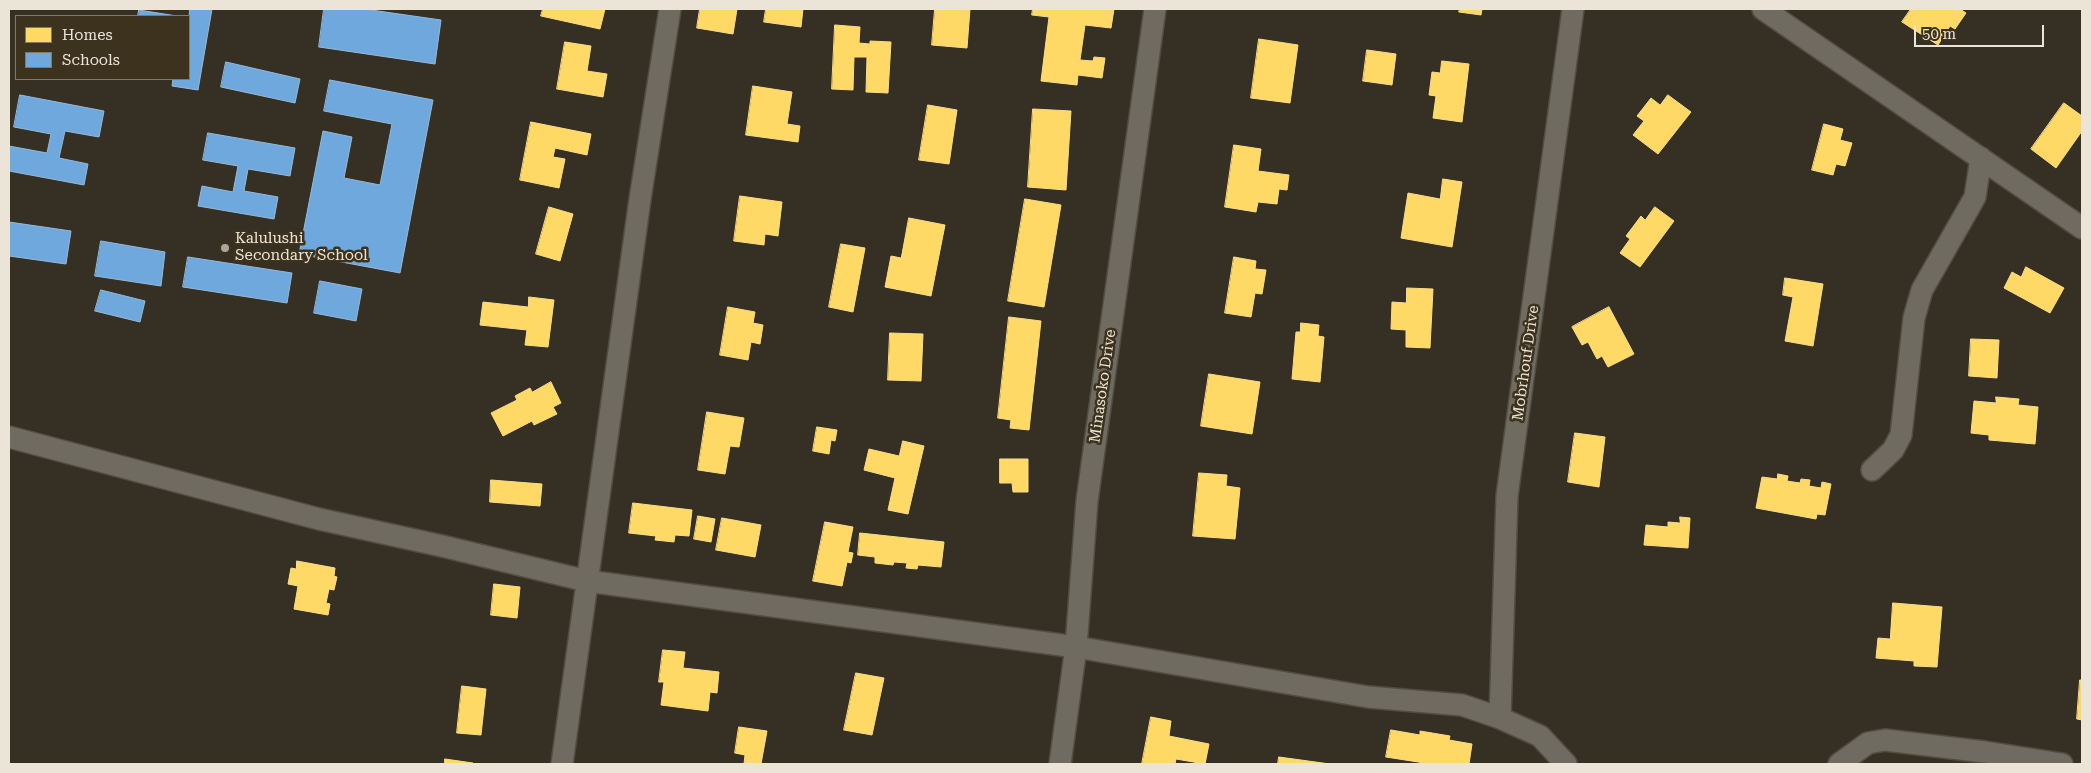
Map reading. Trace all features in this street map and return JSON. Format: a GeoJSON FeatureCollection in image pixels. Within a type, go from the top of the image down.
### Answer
{"type":"FeatureCollection","features":[{"type":"Feature","properties":{"kind":"street"},"geometry":{"type":"LineString","coordinates":[[562,764],[640,199],[670,9]]}},
{"type":"Feature","properties":{"kind":"street","name":"Minasoko Drive"},"geometry":{"type":"LineString","coordinates":[[1060,764],[1076,647],[1087,501],[1155,9]]}},
{"type":"Feature","properties":{"kind":"street","name":"Mobrhouf Drive"},"geometry":{"type":"LineString","coordinates":[[1500,718],[1506,496],[1573,9]]}},
{"type":"Feature","properties":{"kind":"street"},"geometry":{"type":"LineString","coordinates":[[1763,9],[2082,228]]}},
{"type":"Feature","properties":{"kind":"street"},"geometry":{"type":"LineString","coordinates":[[1872,470],[1893,450],[1901,435],[1917,304],[1922,290],[1975,196],[1981,158]]}},
{"type":"Feature","properties":{"kind":"street"},"geometry":{"type":"LineString","coordinates":[[9,437],[319,519],[452,548],[587,581],[1076,647],[1368,697],[1462,705],[1500,718],[1540,736],[1566,764]]}},
{"type":"Feature","properties":{"kind":"street"},"geometry":{"type":"LineString","coordinates":[[1839,764],[1868,743],[1885,740],[1985,752],[2062,764]]}},
{"type":"Feature","properties":{"kind":"building: Homes"},"geometry":{"type":"Polygon","coordinates":[[[543,9],[605,9],[600,29],[541,16],[543,9]]]}},
{"type":"Feature","properties":{"kind":"building: Homes"},"geometry":{"type":"Polygon","coordinates":[[[700,9],[737,9],[733,34],[697,28],[700,9]]]}},
{"type":"Feature","properties":{"kind":"building: Homes"},"geometry":{"type":"Polygon","coordinates":[[[766,9],[803,9],[801,27],[764,22],[766,9]]]}},
{"type":"Feature","properties":{"kind":"building: Homes"},"geometry":{"type":"Polygon","coordinates":[[[935,9],[970,9],[967,48],[932,45],[935,9]]]}},
{"type":"Feature","properties":{"kind":"building: Homes"},"geometry":{"type":"Polygon","coordinates":[[[1033,9],[1114,9],[1111,28],[1085,25],[1080,60],[1093,61],[1094,57],[1105,58],[1102,78],[1078,75],[1077,85],[1041,81],[1049,17],[1032,15],[1033,9]]]}},
{"type":"Feature","properties":{"kind":"building: Homes"},"geometry":{"type":"Polygon","coordinates":[[[1460,9],[1482,9],[1481,15],[1459,12],[1460,9]]]}},
{"type":"Feature","properties":{"kind":"building: Homes"},"geometry":{"type":"Polygon","coordinates":[[[1911,9],[1960,9],[1966,13],[1955,29],[1950,26],[1938,45],[1902,22],[1911,9]]]}},
{"type":"Feature","properties":{"kind":"building: Homes"},"geometry":{"type":"Polygon","coordinates":[[[835,25],[860,27],[859,43],[870,44],[870,41],[891,42],[888,93],[866,92],[867,57],[854,57],[853,90],[832,89],[835,25]]]}},
{"type":"Feature","properties":{"kind":"building: Homes"},"geometry":{"type":"Polygon","coordinates":[[[1259,39],[1298,45],[1290,103],[1251,98],[1259,39]]]}},
{"type":"Feature","properties":{"kind":"building: Homes"},"geometry":{"type":"Polygon","coordinates":[[[565,42],[591,46],[587,71],[607,74],[603,97],[557,89],[565,42]]]}},
{"type":"Feature","properties":{"kind":"building: Homes"},"geometry":{"type":"Polygon","coordinates":[[[1367,50],[1396,54],[1392,85],[1363,81],[1367,50]]]}},
{"type":"Feature","properties":{"kind":"building: Homes"},"geometry":{"type":"Polygon","coordinates":[[[1442,61],[1469,64],[1462,122],[1433,118],[1436,96],[1429,95],[1432,72],[1440,73],[1442,61]]]}},
{"type":"Feature","properties":{"kind":"building: Homes"},"geometry":{"type":"Polygon","coordinates":[[[753,86],[792,92],[787,124],[800,126],[798,142],[746,135],[753,86]]]}},
{"type":"Feature","properties":{"kind":"building: Homes"},"geometry":{"type":"Polygon","coordinates":[[[1668,95],[1691,112],[1658,154],[1633,135],[1644,121],[1637,116],[1651,98],[1660,105],[1668,95]]]}},
{"type":"Feature","properties":{"kind":"building: Homes"},"geometry":{"type":"Polygon","coordinates":[[[2064,103],[2082,116],[2082,131],[2056,168],[2031,149],[2064,103]]]}},
{"type":"Feature","properties":{"kind":"building: Homes"},"geometry":{"type":"Polygon","coordinates":[[[928,105],[957,110],[949,164],[919,160],[928,105]]]}},
{"type":"Feature","properties":{"kind":"building: Homes"},"geometry":{"type":"Polygon","coordinates":[[[1033,109],[1071,111],[1066,190],[1028,187],[1033,109]]]}},
{"type":"Feature","properties":{"kind":"building: Homes"},"geometry":{"type":"Polygon","coordinates":[[[531,122],[591,134],[587,155],[555,148],[553,157],[565,159],[559,188],[520,180],[531,122]]]}},
{"type":"Feature","properties":{"kind":"building: Homes"},"geometry":{"type":"Polygon","coordinates":[[[1824,124],[1843,129],[1840,140],[1852,143],[1845,166],[1836,164],[1833,175],[1812,170],[1824,124]]]}},
{"type":"Feature","properties":{"kind":"building: Homes"},"geometry":{"type":"Polygon","coordinates":[[[1234,145],[1261,149],[1258,171],[1289,175],[1287,190],[1279,189],[1277,204],[1258,202],[1256,212],[1225,207],[1234,145]]]}},
{"type":"Feature","properties":{"kind":"building: Homes"},"geometry":{"type":"Polygon","coordinates":[[[1443,179],[1462,182],[1452,247],[1401,238],[1408,193],[1440,199],[1443,179]]]}},
{"type":"Feature","properties":{"kind":"building: Homes"},"geometry":{"type":"Polygon","coordinates":[[[740,196],[782,202],[778,236],[765,234],[764,245],[734,241],[740,196]]]}},
{"type":"Feature","properties":{"kind":"building: Homes"},"geometry":{"type":"Polygon","coordinates":[[[1025,199],[1061,205],[1044,307],[1008,301],[1025,199]]]}},
{"type":"Feature","properties":{"kind":"building: Homes"},"geometry":{"type":"Polygon","coordinates":[[[549,207],[573,214],[560,261],[536,254],[549,207]]]}},
{"type":"Feature","properties":{"kind":"building: Homes"},"geometry":{"type":"Polygon","coordinates":[[[1655,207],[1674,221],[1640,267],[1620,253],[1630,239],[1626,236],[1641,216],[1645,220],[1655,207]]]}},
{"type":"Feature","properties":{"kind":"building: Homes"},"geometry":{"type":"Polygon","coordinates":[[[909,218],[945,225],[931,296],[885,287],[891,256],[901,258],[909,218]]]}},
{"type":"Feature","properties":{"kind":"building: Homes"},"geometry":{"type":"Polygon","coordinates":[[[841,244],[865,248],[853,312],[829,307],[841,244]]]}},
{"type":"Feature","properties":{"kind":"building: Homes"},"geometry":{"type":"Polygon","coordinates":[[[1234,257],[1256,261],[1255,269],[1266,270],[1262,294],[1255,293],[1251,317],[1225,313],[1234,257]]]}},
{"type":"Feature","properties":{"kind":"building: Homes"},"geometry":{"type":"Polygon","coordinates":[[[2026,267],[2064,288],[2050,313],[2004,288],[2012,272],[2021,277],[2026,267]]]}},
{"type":"Feature","properties":{"kind":"building: Homes"},"geometry":{"type":"Polygon","coordinates":[[[1785,278],[1823,284],[1813,346],[1785,341],[1793,297],[1783,295],[1785,278]]]}},
{"type":"Feature","properties":{"kind":"building: Homes"},"geometry":{"type":"Polygon","coordinates":[[[1407,288],[1433,289],[1430,348],[1406,347],[1406,330],[1391,329],[1392,302],[1406,303],[1407,288]]]}},
{"type":"Feature","properties":{"kind":"building: Homes"},"geometry":{"type":"Polygon","coordinates":[[[529,297],[554,300],[548,347],[525,345],[527,330],[480,325],[483,302],[528,307],[529,297]]]}},
{"type":"Feature","properties":{"kind":"building: Homes"},"geometry":{"type":"Polygon","coordinates":[[[728,307],[755,312],[753,323],[763,325],[760,344],[751,342],[748,360],[720,355],[728,307]]]}},
{"type":"Feature","properties":{"kind":"building: Homes"},"geometry":{"type":"Polygon","coordinates":[[[1609,307],[1634,354],[1608,367],[1602,356],[1597,359],[1588,342],[1582,345],[1572,327],[1609,307]]]}},
{"type":"Feature","properties":{"kind":"building: Homes"},"geometry":{"type":"Polygon","coordinates":[[[1009,317],[1041,321],[1029,430],[1010,428],[1011,420],[998,418],[1009,317]]]}},
{"type":"Feature","properties":{"kind":"building: Homes"},"geometry":{"type":"Polygon","coordinates":[[[1301,323],[1319,325],[1318,336],[1324,337],[1320,382],[1292,379],[1296,332],[1300,332],[1301,323]]]}},
{"type":"Feature","properties":{"kind":"building: Homes"},"geometry":{"type":"Polygon","coordinates":[[[890,333],[923,334],[921,381],[888,380],[890,333]]]}},
{"type":"Feature","properties":{"kind":"building: Homes"},"geometry":{"type":"Polygon","coordinates":[[[1971,339],[1999,340],[1997,378],[1969,376],[1971,339]]]}},
{"type":"Feature","properties":{"kind":"building: Homes"},"geometry":{"type":"Polygon","coordinates":[[[1209,374],[1260,382],[1252,434],[1201,426],[1209,374]]]}},
{"type":"Feature","properties":{"kind":"building: Homes"},"geometry":{"type":"Polygon","coordinates":[[[551,382],[561,403],[553,407],[557,414],[534,425],[532,421],[503,436],[491,413],[517,400],[515,396],[530,388],[532,392],[551,382]]]}},
{"type":"Feature","properties":{"kind":"building: Homes"},"geometry":{"type":"Polygon","coordinates":[[[1996,397],[2019,399],[2018,405],[2038,407],[2035,444],[1989,440],[1989,435],[1971,433],[1974,401],[1996,403],[1996,397]]]}},
{"type":"Feature","properties":{"kind":"building: Homes"},"geometry":{"type":"Polygon","coordinates":[[[707,412],[744,418],[739,447],[730,446],[725,474],[698,470],[707,412]]]}},
{"type":"Feature","properties":{"kind":"building: Homes"},"geometry":{"type":"Polygon","coordinates":[[[817,427],[837,430],[835,441],[831,440],[829,454],[813,451],[817,427]]]}},
{"type":"Feature","properties":{"kind":"building: Homes"},"geometry":{"type":"Polygon","coordinates":[[[1575,433],[1605,437],[1599,487],[1568,482],[1575,433]]]}},
{"type":"Feature","properties":{"kind":"building: Homes"},"geometry":{"type":"Polygon","coordinates":[[[903,441],[924,446],[908,514],[888,510],[895,478],[864,470],[869,449],[899,456],[903,441]]]}},
{"type":"Feature","properties":{"kind":"building: Homes"},"geometry":{"type":"Polygon","coordinates":[[[1000,459],[1028,459],[1028,492],[1013,492],[1012,483],[1000,483],[1000,459]]]}},
{"type":"Feature","properties":{"kind":"building: Homes"},"geometry":{"type":"Polygon","coordinates":[[[1199,473],[1227,475],[1226,486],[1240,488],[1235,539],[1193,536],[1199,473]]]}},
{"type":"Feature","properties":{"kind":"building: Homes"},"geometry":{"type":"Polygon","coordinates":[[[1778,474],[1788,476],[1787,481],[1800,483],[1801,479],[1810,480],[1809,486],[1821,488],[1822,482],[1831,484],[1825,515],[1817,514],[1816,519],[1756,508],[1762,477],[1777,479],[1778,474]]]}},
{"type":"Feature","properties":{"kind":"building: Homes"},"geometry":{"type":"Polygon","coordinates":[[[491,480],[542,484],[540,506],[490,502],[491,480]]]}},
{"type":"Feature","properties":{"kind":"building: Homes"},"geometry":{"type":"Polygon","coordinates":[[[633,503],[692,510],[689,536],[675,535],[674,542],[655,540],[656,536],[629,533],[633,503]]]}},
{"type":"Feature","properties":{"kind":"building: Homes"},"geometry":{"type":"Polygon","coordinates":[[[698,516],[715,519],[711,542],[694,539],[698,516]]]}},
{"type":"Feature","properties":{"kind":"building: Homes"},"geometry":{"type":"Polygon","coordinates":[[[1680,517],[1690,518],[1688,548],[1644,545],[1646,525],[1668,527],[1668,522],[1680,523],[1680,517]]]}},
{"type":"Feature","properties":{"kind":"building: Homes"},"geometry":{"type":"Polygon","coordinates":[[[722,518],[761,525],[755,557],[716,550],[722,518]]]}},
{"type":"Feature","properties":{"kind":"building: Homes"},"geometry":{"type":"Polygon","coordinates":[[[825,522],[853,527],[848,552],[853,553],[851,563],[847,562],[842,586],[813,581],[825,522]]]}},
{"type":"Feature","properties":{"kind":"building: Homes"},"geometry":{"type":"Polygon","coordinates":[[[860,533],[944,542],[941,567],[918,565],[917,569],[906,568],[907,563],[894,562],[893,565],[875,563],[875,557],[858,555],[860,533]]]}},
{"type":"Feature","properties":{"kind":"building: Homes"},"geometry":{"type":"Polygon","coordinates":[[[297,561],[335,568],[334,576],[337,577],[334,590],[329,589],[326,603],[330,604],[328,615],[294,609],[298,586],[288,584],[291,568],[296,569],[297,561]]]}},
{"type":"Feature","properties":{"kind":"building: Homes"},"geometry":{"type":"Polygon","coordinates":[[[494,584],[520,587],[517,618],[491,615],[494,584]]]}},
{"type":"Feature","properties":{"kind":"building: Homes"},"geometry":{"type":"Polygon","coordinates":[[[1893,603],[1942,607],[1937,667],[1914,666],[1914,661],[1876,658],[1878,638],[1890,639],[1893,603]]]}},
{"type":"Feature","properties":{"kind":"building: Homes"},"geometry":{"type":"Polygon","coordinates":[[[663,650],[685,652],[683,668],[719,672],[717,693],[710,692],[708,711],[661,705],[664,682],[659,682],[663,650]]]}},
{"type":"Feature","properties":{"kind":"building: Homes"},"geometry":{"type":"Polygon","coordinates":[[[856,673],[884,678],[872,735],[844,730],[856,673]]]}},
{"type":"Feature","properties":{"kind":"building: Homes"},"geometry":{"type":"Polygon","coordinates":[[[2080,680],[2082,680],[2082,720],[2077,719],[2080,680]]]}},
{"type":"Feature","properties":{"kind":"building: Homes"},"geometry":{"type":"Polygon","coordinates":[[[462,686],[486,689],[481,735],[457,733],[462,686]]]}},
{"type":"Feature","properties":{"kind":"building: Homes"},"geometry":{"type":"Polygon","coordinates":[[[1151,717],[1171,721],[1169,736],[1209,744],[1205,764],[1176,759],[1175,764],[1142,764],[1151,717]]]}},
{"type":"Feature","properties":{"kind":"building: Homes"},"geometry":{"type":"Polygon","coordinates":[[[739,727],[767,731],[761,764],[744,764],[745,755],[735,753],[739,727]]]}},
{"type":"Feature","properties":{"kind":"building: Homes"},"geometry":{"type":"Polygon","coordinates":[[[1391,730],[1420,735],[1420,731],[1450,736],[1449,740],[1472,744],[1469,764],[1431,764],[1386,757],[1391,730]]]}},
{"type":"Feature","properties":{"kind":"building: Homes"},"geometry":{"type":"Polygon","coordinates":[[[1279,757],[1330,764],[1278,764],[1279,757]]]}},
{"type":"Feature","properties":{"kind":"building: Homes"},"geometry":{"type":"Polygon","coordinates":[[[445,759],[473,763],[473,764],[445,764],[445,759]]]}},
{"type":"Feature","properties":{"kind":"building: Schools"},"geometry":{"type":"Polygon","coordinates":[[[190,9],[212,9],[198,90],[172,86],[173,80],[190,80],[190,9]]]}},
{"type":"Feature","properties":{"kind":"building: Schools"},"geometry":{"type":"Polygon","coordinates":[[[324,9],[364,9],[441,20],[435,64],[319,47],[324,9]]]}},
{"type":"Feature","properties":{"kind":"building: Schools"},"geometry":{"type":"Polygon","coordinates":[[[139,10],[171,15],[138,15],[139,10]]]}},
{"type":"Feature","properties":{"kind":"building: Schools"},"geometry":{"type":"Polygon","coordinates":[[[226,62],[300,79],[295,103],[221,87],[226,62]]]}},
{"type":"Feature","properties":{"kind":"building: Schools"},"geometry":{"type":"Polygon","coordinates":[[[330,80],[433,100],[400,273],[299,254],[323,131],[352,137],[344,178],[380,185],[392,124],[324,111],[330,80]]]}},
{"type":"Feature","properties":{"kind":"building: Schools"},"geometry":{"type":"Polygon","coordinates":[[[20,95],[104,111],[99,137],[65,131],[59,158],[88,164],[84,185],[9,171],[9,146],[47,153],[51,134],[14,127],[20,95]]]}},
{"type":"Feature","properties":{"kind":"building: Schools"},"geometry":{"type":"Polygon","coordinates":[[[208,133],[295,148],[290,176],[248,169],[244,191],[278,197],[274,219],[198,206],[202,186],[233,192],[238,166],[203,160],[208,133]]]}},
{"type":"Feature","properties":{"kind":"building: Schools"},"geometry":{"type":"Polygon","coordinates":[[[9,222],[71,231],[66,264],[9,256],[9,222]]]}},
{"type":"Feature","properties":{"kind":"building: Schools"},"geometry":{"type":"Polygon","coordinates":[[[101,241],[165,252],[161,286],[95,276],[101,241]]]}},
{"type":"Feature","properties":{"kind":"building: Schools"},"geometry":{"type":"Polygon","coordinates":[[[188,257],[292,273],[287,303],[183,287],[188,257]]]}},
{"type":"Feature","properties":{"kind":"building: Schools"},"geometry":{"type":"Polygon","coordinates":[[[320,281],[362,289],[356,321],[314,313],[320,281]]]}},
{"type":"Feature","properties":{"kind":"building: Schools"},"geometry":{"type":"Polygon","coordinates":[[[101,290],[145,301],[140,322],[95,311],[101,290]]]}},
{"type":"Feature","properties":{"kind":"place","name":"Kalulushi Secondary School"},"geometry":{"type":"Point","coordinates":[225,248]}}]}
